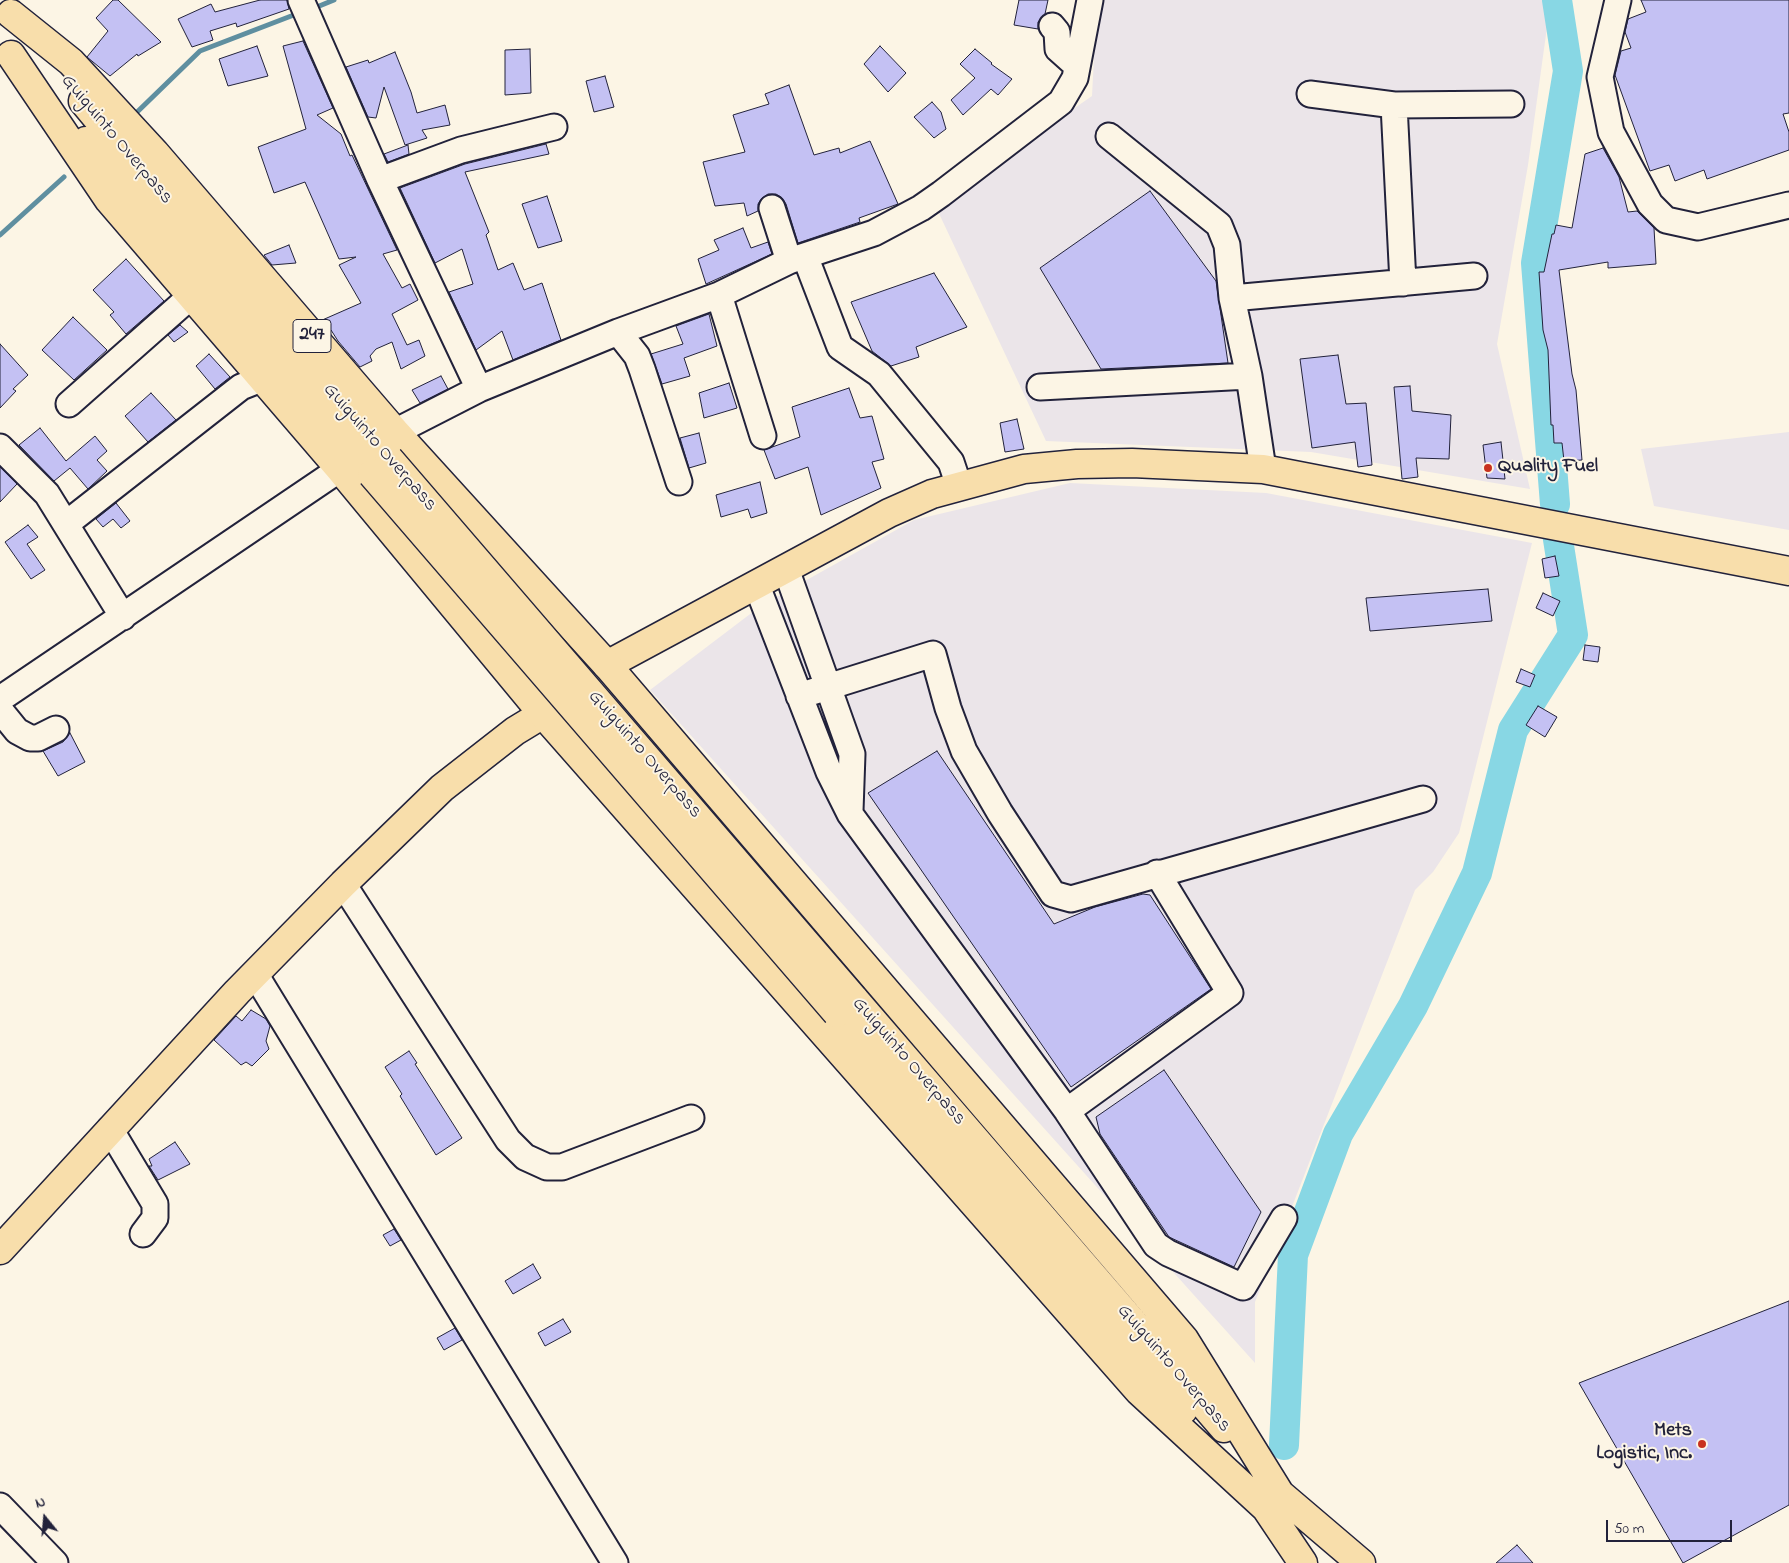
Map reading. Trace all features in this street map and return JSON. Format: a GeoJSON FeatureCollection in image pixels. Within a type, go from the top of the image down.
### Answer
{"type":"FeatureCollection","features":[{"type":"Feature","properties":{"kind":"main road","name":"247"},"geometry":{"type":"LineString","coordinates":[[5,8],[71,62],[149,146],[395,432],[608,665]]}},
{"type":"Feature","properties":{"kind":"main road","name":"Guiguinto Overpass"},"geometry":{"type":"LineString","coordinates":[[5,8],[196,237],[380,467]]}},
{"type":"Feature","properties":{"kind":"main road","name":"Guiguinto Overpass"},"geometry":{"type":"LineString","coordinates":[[5,49],[180,248],[380,467],[1273,1501]]}},
{"type":"Feature","properties":{"kind":"main road"},"geometry":{"type":"LineString","coordinates":[[5,49],[109,200],[190,297],[340,469],[543,714],[1140,1391],[1273,1501],[1361,1563]]}},
{"type":"Feature","properties":{"kind":"main road"},"geometry":{"type":"LineString","coordinates":[[1303,1563],[1273,1501],[1184,1339],[608,665],[889,513],[932,494],[1024,469],[1078,464],[1132,463],[1263,469],[1789,571]]}},
{"type":"Feature","properties":{"kind":"main road"},"geometry":{"type":"LineString","coordinates":[[0,1250],[255,974],[343,884],[442,788],[515,730],[543,714]]}},
{"type":"Feature","properties":{"kind":"street"},"geometry":{"type":"LineString","coordinates":[[395,432],[479,389],[618,332],[718,296],[797,258],[874,233],[942,194],[1061,102],[1069,92],[1077,66],[1090,0]]}},
{"type":"Feature","properties":{"kind":"street"},"geometry":{"type":"LineString","coordinates":[[1618,0],[1600,76],[1611,132],[1650,204],[1666,220],[1698,227],[1789,205]]}},
{"type":"Feature","properties":{"kind":"street"},"geometry":{"type":"LineString","coordinates":[[303,3],[380,180],[479,389]]}},
{"type":"Feature","properties":{"kind":"street"},"geometry":{"type":"LineString","coordinates":[[1052,26],[1056,32],[1058,49],[1077,66]]}},
{"type":"Feature","properties":{"kind":"street"},"geometry":{"type":"LineString","coordinates":[[1310,94],[1394,105],[1511,104]]}},
{"type":"Feature","properties":{"kind":"street"},"geometry":{"type":"LineString","coordinates":[[1394,105],[1395,283]]}},
{"type":"Feature","properties":{"kind":"street"},"geometry":{"type":"LineString","coordinates":[[380,180],[462,150],[554,127]]}},
{"type":"Feature","properties":{"kind":"street"},"geometry":{"type":"LineString","coordinates":[[1108,136],[1219,225],[1227,245],[1232,298],[1249,376],[1263,469]]}},
{"type":"Feature","properties":{"kind":"street"},"geometry":{"type":"LineString","coordinates":[[772,208],[840,347],[880,374],[951,462],[959,486]]}},
{"type":"Feature","properties":{"kind":"street"},"geometry":{"type":"LineString","coordinates":[[1232,298],[1474,276]]}},
{"type":"Feature","properties":{"kind":"street"},"geometry":{"type":"LineString","coordinates":[[718,296],[763,436]]}},
{"type":"Feature","properties":{"kind":"street"},"geometry":{"type":"LineString","coordinates":[[69,404],[190,297]]}},
{"type":"Feature","properties":{"kind":"street"},"geometry":{"type":"LineString","coordinates":[[618,332],[637,356],[679,482]]}},
{"type":"Feature","properties":{"kind":"street"},"geometry":{"type":"LineString","coordinates":[[1040,387],[1249,376]]}},
{"type":"Feature","properties":{"kind":"street"},"geometry":{"type":"LineString","coordinates":[[66,524],[241,387],[262,379]]}},
{"type":"Feature","properties":{"kind":"street"},"geometry":{"type":"LineString","coordinates":[[2,441],[47,494],[123,617]]}},
{"type":"Feature","properties":{"kind":"street"},"geometry":{"type":"LineString","coordinates":[[56,729],[38,738],[30,738],[17,731],[1,698],[340,469]]}},
{"type":"Feature","properties":{"kind":"street"},"geometry":{"type":"LineString","coordinates":[[786,570],[852,754],[850,814]]}},
{"type":"Feature","properties":{"kind":"street"},"geometry":{"type":"LineString","coordinates":[[757,586],[829,772],[850,814],[1067,1111],[1156,1244],[1168,1253],[1242,1287],[1284,1218]]}},
{"type":"Feature","properties":{"kind":"street"},"geometry":{"type":"LineString","coordinates":[[799,696],[933,654],[948,708],[964,751],[1000,813],[1053,894],[1072,898],[1424,799]]}},
{"type":"Feature","properties":{"kind":"street"},"geometry":{"type":"LineString","coordinates":[[1067,1111],[1230,993],[1156,873]]}},
{"type":"Feature","properties":{"kind":"street"},"geometry":{"type":"LineString","coordinates":[[343,884],[508,1140],[525,1157],[548,1167],[562,1167],[691,1118]]}},
{"type":"Feature","properties":{"kind":"street"},"geometry":{"type":"LineString","coordinates":[[255,974],[616,1563]]}},
{"type":"Feature","properties":{"kind":"street"},"geometry":{"type":"LineString","coordinates":[[110,1129],[155,1204],[155,1218],[143,1234]]}},
{"type":"Feature","properties":{"kind":"street"},"geometry":{"type":"LineString","coordinates":[[0,1506],[55,1563]]}},
{"type":"Feature","properties":{"kind":"shaded area"},"geometry":{"type":"Polygon","coordinates":[[[1097,0],[1543,0],[1548,20],[1528,165],[1497,344],[1530,489],[1311,452],[1046,441],[935,205],[1092,96],[1097,0]]]}},
{"type":"Feature","properties":{"kind":"shaded area"},"geometry":{"type":"Polygon","coordinates":[[[1789,432],[1789,530],[1654,506],[1641,449],[1789,432]]]}},
{"type":"Feature","properties":{"kind":"shaded area"},"geometry":{"type":"Polygon","coordinates":[[[1070,483],[1266,493],[1532,543],[1459,833],[1433,872],[1415,890],[1255,1302],[1255,1363],[650,690],[762,605],[914,520],[1070,483]]]}},
{"type":"Feature","properties":{"kind":"building"},"geometry":{"type":"Polygon","coordinates":[[[113,0],[118,0],[161,42],[138,56],[137,54],[110,76],[87,57],[108,31],[96,18],[113,0]]]}},
{"type":"Feature","properties":{"kind":"building"},"geometry":{"type":"Polygon","coordinates":[[[260,0],[287,0],[289,9],[237,27],[236,23],[210,31],[213,40],[192,47],[178,19],[211,4],[215,12],[260,0]]]}},
{"type":"Feature","properties":{"kind":"building"},"geometry":{"type":"Polygon","coordinates":[[[1019,0],[1048,0],[1045,14],[1038,22],[1038,29],[1014,25],[1019,0]]]}},
{"type":"Feature","properties":{"kind":"building"},"geometry":{"type":"Polygon","coordinates":[[[1641,0],[1789,0],[1789,113],[1783,114],[1789,132],[1789,150],[1707,179],[1704,170],[1675,181],[1669,165],[1650,171],[1615,75],[1621,51],[1631,48],[1625,32],[1628,19],[1646,12],[1641,0]]]}},
{"type":"Feature","properties":{"kind":"building"},"geometry":{"type":"Polygon","coordinates":[[[303,41],[333,108],[317,115],[341,134],[397,250],[383,254],[402,288],[410,284],[418,300],[392,314],[407,345],[419,340],[425,356],[401,369],[392,342],[376,349],[370,356],[372,361],[360,367],[331,330],[328,330],[320,321],[361,303],[339,265],[356,257],[339,259],[305,182],[274,193],[258,147],[306,129],[283,46],[303,41]]]}},
{"type":"Feature","properties":{"kind":"building"},"geometry":{"type":"Polygon","coordinates":[[[257,46],[268,76],[228,86],[219,59],[257,46]]]}},
{"type":"Feature","properties":{"kind":"building"},"geometry":{"type":"Polygon","coordinates":[[[880,46],[906,73],[888,92],[864,64],[880,46]]]}},
{"type":"Feature","properties":{"kind":"building"},"geometry":{"type":"Polygon","coordinates":[[[530,49],[531,93],[505,95],[505,50],[530,49]]]}},
{"type":"Feature","properties":{"kind":"building"},"geometry":{"type":"Polygon","coordinates":[[[975,49],[991,64],[1012,79],[998,95],[991,89],[963,115],[951,100],[975,78],[960,64],[975,49]]]}},
{"type":"Feature","properties":{"kind":"building"},"geometry":{"type":"Polygon","coordinates":[[[395,52],[417,113],[445,105],[450,125],[422,130],[427,138],[405,145],[384,87],[376,118],[368,117],[346,67],[368,60],[369,63],[395,52]]]}},
{"type":"Feature","properties":{"kind":"building"},"geometry":{"type":"Polygon","coordinates":[[[605,76],[614,107],[594,112],[586,81],[605,76]]]}},
{"type":"Feature","properties":{"kind":"building"},"geometry":{"type":"Polygon","coordinates":[[[789,85],[814,155],[839,148],[840,153],[870,141],[898,204],[859,218],[860,222],[798,243],[786,204],[776,194],[768,194],[762,198],[758,204],[758,211],[747,216],[744,203],[715,206],[703,162],[745,152],[733,115],[769,104],[765,94],[789,85]]]}},
{"type":"Feature","properties":{"kind":"building"},"geometry":{"type":"Polygon","coordinates":[[[932,102],[941,112],[946,129],[934,138],[914,117],[932,102]]]}},
{"type":"Feature","properties":{"kind":"building"},"geometry":{"type":"Polygon","coordinates":[[[546,144],[549,154],[465,172],[489,232],[486,235],[498,270],[513,263],[524,290],[542,283],[561,340],[513,360],[502,331],[476,350],[449,292],[473,284],[462,249],[435,263],[400,188],[465,164],[546,144]]]}},
{"type":"Feature","properties":{"kind":"building"},"geometry":{"type":"Polygon","coordinates":[[[408,145],[409,154],[388,162],[384,154],[408,145]]]}},
{"type":"Feature","properties":{"kind":"building"},"geometry":{"type":"Polygon","coordinates":[[[1603,148],[1619,177],[1628,212],[1637,211],[1654,228],[1656,264],[1608,268],[1608,262],[1559,270],[1572,374],[1576,390],[1582,460],[1564,461],[1562,443],[1554,443],[1553,425],[1551,425],[1548,350],[1543,330],[1539,272],[1544,272],[1552,234],[1554,234],[1556,225],[1572,228],[1585,154],[1603,148]]]}},
{"type":"Feature","properties":{"kind":"building"},"geometry":{"type":"Polygon","coordinates":[[[1150,191],[1216,281],[1228,363],[1101,369],[1040,268],[1150,191]]]}},
{"type":"Feature","properties":{"kind":"building"},"geometry":{"type":"Polygon","coordinates":[[[547,196],[562,241],[538,248],[522,204],[547,196]]]}},
{"type":"Feature","properties":{"kind":"building"},"geometry":{"type":"Polygon","coordinates":[[[743,228],[751,248],[768,242],[772,254],[706,284],[698,259],[719,250],[714,240],[743,228]]]}},
{"type":"Feature","properties":{"kind":"building"},"geometry":{"type":"Polygon","coordinates":[[[289,245],[296,263],[272,265],[264,255],[289,245]]]}},
{"type":"Feature","properties":{"kind":"building"},"geometry":{"type":"Polygon","coordinates":[[[126,259],[164,301],[126,334],[110,315],[114,312],[93,290],[126,259]]]}},
{"type":"Feature","properties":{"kind":"building"},"geometry":{"type":"Polygon","coordinates":[[[934,273],[967,327],[916,347],[919,357],[891,366],[872,351],[851,302],[934,273]]]}},
{"type":"Feature","properties":{"kind":"building"},"geometry":{"type":"Polygon","coordinates":[[[709,314],[717,346],[684,358],[690,376],[662,384],[651,354],[683,344],[676,326],[709,314]]]}},
{"type":"Feature","properties":{"kind":"building"},"geometry":{"type":"Polygon","coordinates":[[[73,317],[107,350],[74,380],[42,350],[73,317]]]}},
{"type":"Feature","properties":{"kind":"building"},"geometry":{"type":"Polygon","coordinates":[[[180,325],[188,332],[174,342],[168,335],[180,325]]]}},
{"type":"Feature","properties":{"kind":"building"},"geometry":{"type":"Polygon","coordinates":[[[0,344],[28,375],[13,389],[16,391],[0,408],[0,344]]]}},
{"type":"Feature","properties":{"kind":"building"},"geometry":{"type":"Polygon","coordinates":[[[209,354],[230,377],[215,389],[196,366],[209,354]]]}},
{"type":"Feature","properties":{"kind":"building"},"geometry":{"type":"Polygon","coordinates":[[[1338,355],[1346,404],[1366,403],[1372,465],[1358,467],[1355,442],[1312,448],[1300,359],[1338,355]]]}},
{"type":"Feature","properties":{"kind":"building"},"geometry":{"type":"Polygon","coordinates":[[[441,376],[448,389],[420,403],[412,390],[441,376]]]}},
{"type":"Feature","properties":{"kind":"building"},"geometry":{"type":"Polygon","coordinates":[[[729,383],[737,408],[704,418],[699,393],[729,383]]]}},
{"type":"Feature","properties":{"kind":"building"},"geometry":{"type":"Polygon","coordinates":[[[1410,386],[1412,411],[1451,415],[1449,459],[1416,458],[1418,477],[1402,479],[1394,387],[1410,386]]]}},
{"type":"Feature","properties":{"kind":"building"},"geometry":{"type":"Polygon","coordinates":[[[849,388],[860,418],[872,416],[884,459],[872,462],[881,488],[821,515],[808,467],[775,479],[764,450],[800,437],[792,407],[849,388]]]}},
{"type":"Feature","properties":{"kind":"building"},"geometry":{"type":"Polygon","coordinates":[[[151,393],[176,420],[148,442],[125,416],[151,393]]]}},
{"type":"Feature","properties":{"kind":"building"},"geometry":{"type":"Polygon","coordinates":[[[1017,419],[1024,449],[1005,452],[1000,423],[1017,419]]]}},
{"type":"Feature","properties":{"kind":"building"},"geometry":{"type":"Polygon","coordinates":[[[40,428],[66,461],[95,436],[107,451],[97,460],[107,471],[88,489],[70,468],[54,481],[19,445],[40,428]]]}},
{"type":"Feature","properties":{"kind":"building"},"geometry":{"type":"Polygon","coordinates":[[[699,433],[706,463],[689,468],[680,438],[699,433]]]}},
{"type":"Feature","properties":{"kind":"building"},"geometry":{"type":"Polygon","coordinates":[[[1501,442],[1505,479],[1487,478],[1483,445],[1501,442]]]}},
{"type":"Feature","properties":{"kind":"building"},"geometry":{"type":"Polygon","coordinates":[[[0,467],[17,484],[0,502],[0,467]]]}},
{"type":"Feature","properties":{"kind":"building"},"geometry":{"type":"Polygon","coordinates":[[[760,482],[767,513],[751,518],[748,509],[721,517],[716,495],[760,482]]]}},
{"type":"Feature","properties":{"kind":"building"},"geometry":{"type":"Polygon","coordinates":[[[116,503],[130,521],[121,528],[113,519],[103,527],[96,519],[116,503]]]}},
{"type":"Feature","properties":{"kind":"building"},"geometry":{"type":"Polygon","coordinates":[[[28,525],[38,537],[27,544],[45,570],[31,579],[5,542],[28,525]]]}},
{"type":"Feature","properties":{"kind":"building"},"geometry":{"type":"Polygon","coordinates":[[[1555,556],[1559,576],[1545,578],[1542,559],[1555,556]]]}},
{"type":"Feature","properties":{"kind":"building"},"geometry":{"type":"Polygon","coordinates":[[[1488,589],[1492,621],[1370,631],[1366,598],[1488,589]]]}},
{"type":"Feature","properties":{"kind":"building"},"geometry":{"type":"Polygon","coordinates":[[[1543,593],[1560,601],[1553,616],[1536,608],[1543,593]]]}},
{"type":"Feature","properties":{"kind":"building"},"geometry":{"type":"Polygon","coordinates":[[[1585,645],[1600,647],[1598,662],[1583,660],[1585,645]]]}},
{"type":"Feature","properties":{"kind":"building"},"geometry":{"type":"Polygon","coordinates":[[[1521,669],[1535,675],[1530,687],[1516,682],[1521,669]]]}},
{"type":"Feature","properties":{"kind":"building"},"geometry":{"type":"Polygon","coordinates":[[[1538,706],[1557,717],[1545,737],[1526,725],[1538,706]]]}},
{"type":"Feature","properties":{"kind":"building"},"geometry":{"type":"Polygon","coordinates":[[[70,733],[85,762],[58,776],[43,751],[63,742],[70,733]]]}},
{"type":"Feature","properties":{"kind":"building"},"geometry":{"type":"Polygon","coordinates":[[[937,751],[1054,924],[1095,907],[1143,894],[1150,895],[1211,989],[1071,1087],[868,793],[937,751]]]}},
{"type":"Feature","properties":{"kind":"building"},"geometry":{"type":"Polygon","coordinates":[[[251,1010],[266,1019],[270,1026],[266,1041],[269,1049],[252,1066],[246,1062],[241,1065],[214,1040],[236,1016],[242,1021],[251,1010]]]}},
{"type":"Feature","properties":{"kind":"building"},"geometry":{"type":"Polygon","coordinates":[[[409,1051],[417,1063],[415,1064],[462,1138],[436,1155],[400,1096],[402,1094],[385,1067],[409,1051]]]}},
{"type":"Feature","properties":{"kind":"building"},"geometry":{"type":"Polygon","coordinates":[[[1164,1070],[1261,1212],[1234,1267],[1169,1237],[1100,1134],[1096,1117],[1164,1070]]]}},
{"type":"Feature","properties":{"kind":"building"},"geometry":{"type":"Polygon","coordinates":[[[175,1142],[190,1164],[158,1180],[149,1166],[152,1166],[149,1159],[175,1142]]]}},
{"type":"Feature","properties":{"kind":"building"},"geometry":{"type":"Polygon","coordinates":[[[394,1229],[401,1240],[390,1246],[383,1235],[394,1229]]]}},
{"type":"Feature","properties":{"kind":"building"},"geometry":{"type":"Polygon","coordinates":[[[533,1264],[541,1278],[513,1294],[505,1281],[533,1264]]]}},
{"type":"Feature","properties":{"kind":"building","name":"Mets Logistic, Inc."},"geometry":{"type":"Polygon","coordinates":[[[1789,1301],[1789,1505],[1683,1563],[1579,1383],[1789,1301]]]}},
{"type":"Feature","properties":{"kind":"building"},"geometry":{"type":"Polygon","coordinates":[[[563,1319],[571,1332],[545,1346],[538,1333],[563,1319]]]}},
{"type":"Feature","properties":{"kind":"building"},"geometry":{"type":"Polygon","coordinates":[[[455,1328],[462,1340],[444,1350],[437,1338],[455,1328]]]}},
{"type":"Feature","properties":{"kind":"building"},"geometry":{"type":"Polygon","coordinates":[[[1517,1545],[1533,1563],[1496,1563],[1517,1545]]]}},
{"type":"Feature","properties":{"kind":"waterway"},"geometry":{"type":"LineString","coordinates":[[312,9],[334,0]]}},
{"type":"Feature","properties":{"kind":"waterway"},"geometry":{"type":"LineString","coordinates":[[1555,504],[1536,263],[1568,71],[1557,0]]}},
{"type":"Feature","properties":{"kind":"waterway"},"geometry":{"type":"LineString","coordinates":[[133,116],[200,51],[299,13]]}},
{"type":"Feature","properties":{"kind":"waterway"},"geometry":{"type":"LineString","coordinates":[[0,235],[64,177]]}},
{"type":"Feature","properties":{"kind":"waterway"},"geometry":{"type":"LineString","coordinates":[[1284,1445],[1293,1255],[1338,1134],[1413,1006],[1477,873],[1513,730],[1573,635],[1557,533]]}},
{"type":"Feature","properties":{"kind":"place","name":"Quality Fuel"},"geometry":{"type":"Point","coordinates":[1488,468]}},
{"type":"Feature","properties":{"kind":"place","name":"Mets Logistic, Inc."},"geometry":{"type":"Point","coordinates":[1702,1444]}}]}
